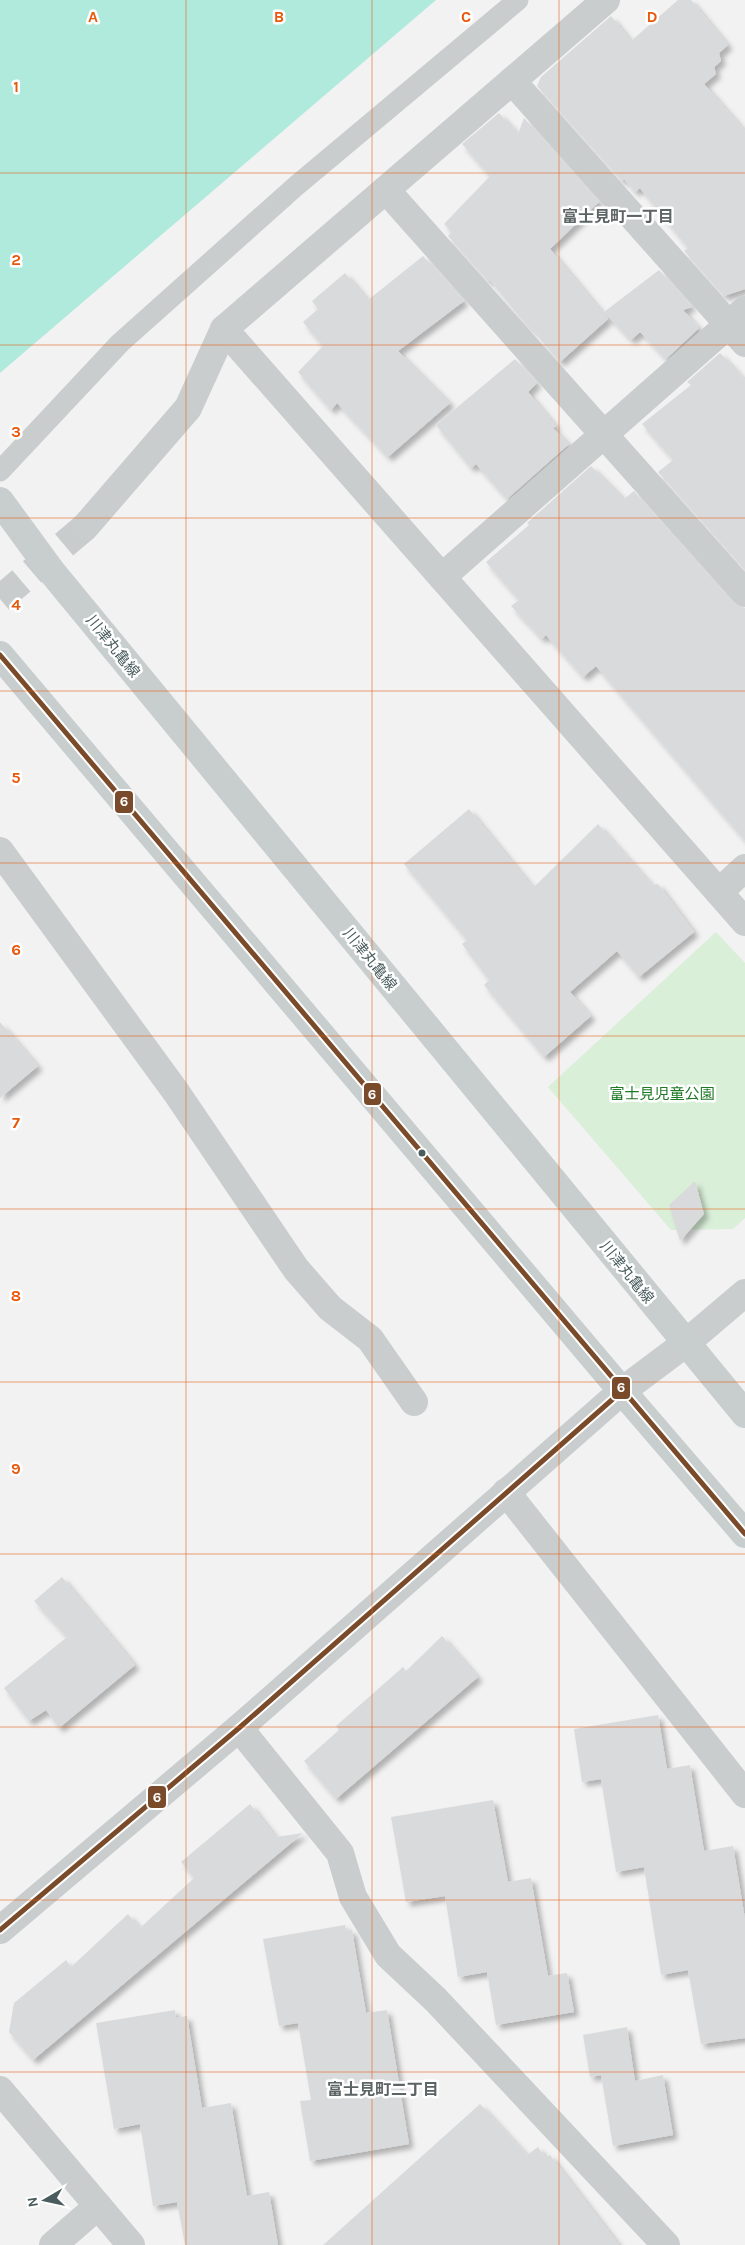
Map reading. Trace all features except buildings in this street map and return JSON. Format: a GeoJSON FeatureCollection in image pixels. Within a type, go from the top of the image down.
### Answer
{"type":"FeatureCollection","features":[{"type":"Feature","properties":{"kind":"main road","name":"川津丸亀線"},"geometry":{"type":"LineString","coordinates":[[0,501],[52,572],[745,1414]]}},
{"type":"Feature","properties":{"kind":"main road"},"geometry":{"type":"LineString","coordinates":[[0,655],[745,1534]]}},
{"type":"Feature","properties":{"kind":"street"},"geometry":{"type":"LineString","coordinates":[[85,527],[188,408],[224,329],[606,0]]}},
{"type":"Feature","properties":{"kind":"street"},"geometry":{"type":"LineString","coordinates":[[442,577],[604,434],[739,326],[512,81]]}},
{"type":"Feature","properties":{"kind":"street"},"geometry":{"type":"LineString","coordinates":[[386,190],[745,593]]}},
{"type":"Feature","properties":{"kind":"street"},"geometry":{"type":"LineString","coordinates":[[224,329],[745,922]]}},
{"type":"Feature","properties":{"kind":"street"},"geometry":{"type":"LineString","coordinates":[[0,851],[176,1092],[296,1269],[330,1308],[370,1339],[414,1402]]}},
{"type":"Feature","properties":{"kind":"street"},"geometry":{"type":"LineString","coordinates":[[719,892],[745,868]]}},
{"type":"Feature","properties":{"kind":"street"},"geometry":{"type":"LineString","coordinates":[[0,1930],[239,1728],[622,1391],[686,1343],[745,1293]]}},
{"type":"Feature","properties":{"kind":"street"},"geometry":{"type":"LineString","coordinates":[[506,1492],[745,1794]]}},
{"type":"Feature","properties":{"kind":"street"},"geometry":{"type":"LineString","coordinates":[[239,1728],[340,1853],[353,1897],[388,1955],[436,2000],[666,2245]]}},
{"type":"Feature","properties":{"kind":"street"},"geometry":{"type":"LineString","coordinates":[[0,2090],[131,2245]]}},
{"type":"Feature","properties":{"kind":"street"},"geometry":{"type":"LineString","coordinates":[[53,2245],[98,2206]]}},
{"type":"Feature","properties":{"kind":"lane"},"geometry":{"type":"LineString","coordinates":[[0,471],[120,343],[296,186],[518,0]]}},
{"type":"Feature","properties":{"kind":"green space","name":"富士見児童公園"},"geometry":{"type":"Polygon","coordinates":[[[716,932],[745,963],[745,1218],[733,1229],[671,1230],[548,1087],[716,932]]]}},
{"type":"Feature","properties":{"kind":"shaded area"},"geometry":{"type":"Polygon","coordinates":[[[0,0],[436,0],[0,373],[0,0]]]}},
{"type":"Feature","properties":{"kind":"tunnel"},"geometry":{"type":"LineString","coordinates":[[0,599],[85,527]]}},
{"type":"Feature","properties":{"kind":"transit line","name":"6"},"geometry":{"type":"LineString","coordinates":[[0,655],[745,1534]]}},
{"type":"Feature","properties":{"kind":"transit line","name":"6"},"geometry":{"type":"LineString","coordinates":[[0,1930],[239,1728],[622,1391]]}},
{"type":"Feature","properties":{"kind":"district","name":"富士見町一丁目"},"geometry":{"type":"Point","coordinates":[618,216]}},
{"type":"Feature","properties":{"kind":"district","name":"富士見町二丁目"},"geometry":{"type":"Point","coordinates":[383,2089]}}]}
